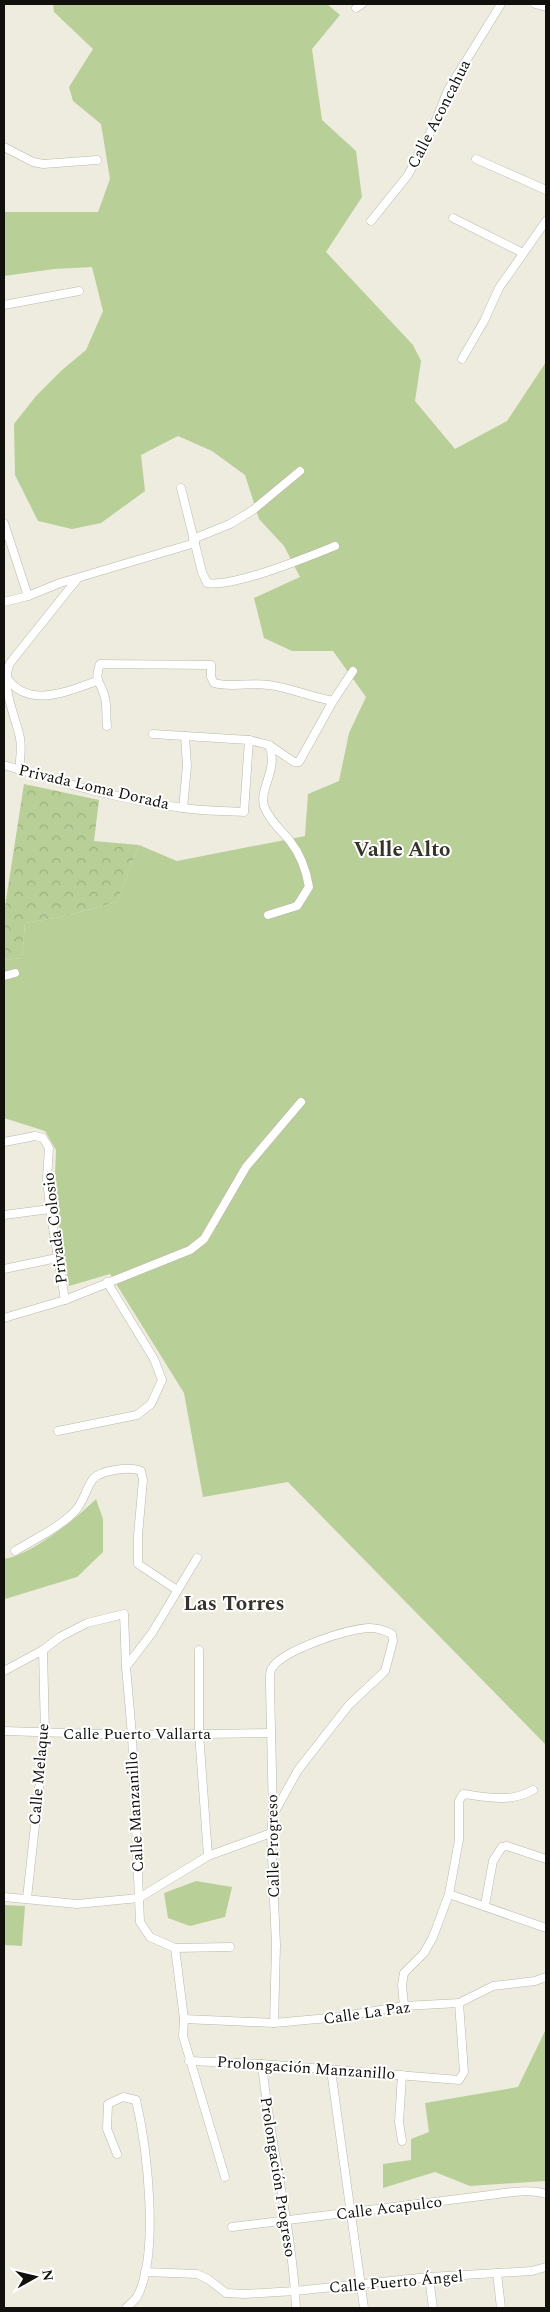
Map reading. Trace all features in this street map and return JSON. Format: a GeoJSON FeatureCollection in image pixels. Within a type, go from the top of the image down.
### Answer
{"type":"FeatureCollection","features":[{"type":"Feature","properties":{"kind":"street","name":"Calle Aconcahua"},"geometry":{"type":"LineString","coordinates":[[371,221],[408,174],[434,125],[448,90],[501,4]]}},
{"type":"Feature","properties":{"kind":"street"},"geometry":{"type":"LineString","coordinates":[[535,4],[546,7]]}},
{"type":"Feature","properties":{"kind":"street"},"geometry":{"type":"LineString","coordinates":[[4,147],[33,162],[43,164],[97,160]]}},
{"type":"Feature","properties":{"kind":"street"},"geometry":{"type":"LineString","coordinates":[[476,159],[546,190]]}},
{"type":"Feature","properties":{"kind":"street"},"geometry":{"type":"LineString","coordinates":[[453,218],[523,253]]}},
{"type":"Feature","properties":{"kind":"street"},"geometry":{"type":"LineString","coordinates":[[462,359],[499,288],[546,221]]}},
{"type":"Feature","properties":{"kind":"street"},"geometry":{"type":"LineString","coordinates":[[4,305],[79,291]]}},
{"type":"Feature","properties":{"kind":"street"},"geometry":{"type":"LineString","coordinates":[[4,602],[28,596],[194,541],[230,524],[253,510],[300,471]]}},
{"type":"Feature","properties":{"kind":"street"},"geometry":{"type":"LineString","coordinates":[[181,488],[202,572],[207,583],[218,585],[304,559],[335,546]]}},
{"type":"Feature","properties":{"kind":"street"},"geometry":{"type":"LineString","coordinates":[[4,523],[28,596]]}},
{"type":"Feature","properties":{"kind":"street"},"geometry":{"type":"LineString","coordinates":[[19,770],[21,747],[17,727],[6,699],[4,674],[10,663],[78,578]]}},
{"type":"Feature","properties":{"kind":"street"},"geometry":{"type":"LineString","coordinates":[[107,726],[105,697],[97,681],[96,674],[100,664],[211,665],[211,677],[214,683],[224,685],[268,685],[333,701]]}},
{"type":"Feature","properties":{"kind":"street"},"geometry":{"type":"LineString","coordinates":[[153,734],[249,740],[269,746],[294,762],[300,762],[333,701],[353,671]]}},
{"type":"Feature","properties":{"kind":"street"},"geometry":{"type":"LineString","coordinates":[[4,674],[10,683],[22,694],[42,696],[66,692],[97,681]]}},
{"type":"Feature","properties":{"kind":"street"},"geometry":{"type":"LineString","coordinates":[[183,808],[187,766],[185,736]]}},
{"type":"Feature","properties":{"kind":"street","name":"Privada Loma Dorada"},"geometry":{"type":"LineString","coordinates":[[4,765],[96,791],[183,808],[244,812],[249,740]]}},
{"type":"Feature","properties":{"kind":"street"},"geometry":{"type":"LineString","coordinates":[[268,916],[297,906],[309,887],[302,859],[272,821],[264,806],[264,795],[272,774],[272,752],[269,746]]}},
{"type":"Feature","properties":{"kind":"street"},"geometry":{"type":"LineString","coordinates":[[4,976],[15,973]]}},
{"type":"Feature","properties":{"kind":"street"},"geometry":{"type":"LineString","coordinates":[[4,1318],[64,1300],[190,1250],[204,1240],[246,1167],[301,1102]]}},
{"type":"Feature","properties":{"kind":"street","name":"Privada Colosio"},"geometry":{"type":"LineString","coordinates":[[4,1142],[35,1136],[43,1138],[49,1148],[47,1178],[50,1210],[64,1300]]}},
{"type":"Feature","properties":{"kind":"street"},"geometry":{"type":"LineString","coordinates":[[4,1215],[50,1210]]}},
{"type":"Feature","properties":{"kind":"street"},"geometry":{"type":"LineString","coordinates":[[4,1269],[57,1258]]}},
{"type":"Feature","properties":{"kind":"street"},"geometry":{"type":"LineString","coordinates":[[58,1431],[137,1415],[151,1404],[162,1380],[154,1359],[107,1282]]}},
{"type":"Feature","properties":{"kind":"street"},"geometry":{"type":"LineString","coordinates":[[15,1551],[55,1526],[77,1509],[94,1477],[134,1468],[141,1471],[143,1480],[138,1535],[138,1564],[177,1590]]}},
{"type":"Feature","properties":{"kind":"street"},"geometry":{"type":"LineString","coordinates":[[126,1667],[152,1633],[197,1558]]}},
{"type":"Feature","properties":{"kind":"street","name":"Calle Manzanillo"},"geometry":{"type":"LineString","coordinates":[[43,1650],[87,1623],[124,1614],[126,1667],[132,1735],[139,1898]]}},
{"type":"Feature","properties":{"kind":"street","name":"Calle Progreso"},"geometry":{"type":"LineString","coordinates":[[273,1815],[298,1770],[349,1705],[384,1671],[393,1641],[392,1634],[385,1630],[370,1628],[351,1632],[284,1655],[271,1669],[270,1733],[273,1815],[271,1833],[276,1945],[274,2023]]}},
{"type":"Feature","properties":{"kind":"street"},"geometry":{"type":"LineString","coordinates":[[4,1671],[43,1650]]}},
{"type":"Feature","properties":{"kind":"street","name":"Calle Melaque"},"geometry":{"type":"LineString","coordinates":[[27,1898],[45,1734],[43,1650]]}},
{"type":"Feature","properties":{"kind":"street"},"geometry":{"type":"LineString","coordinates":[[199,1650],[199,1734],[208,1856]]}},
{"type":"Feature","properties":{"kind":"street","name":"Calle Puerto Vallarta"},"geometry":{"type":"LineString","coordinates":[[4,1731],[45,1734],[132,1735],[270,1733]]}},
{"type":"Feature","properties":{"kind":"street"},"geometry":{"type":"LineString","coordinates":[[404,2006],[402,1985],[404,1974],[424,1953],[449,1894],[459,1840],[459,1801],[463,1794],[498,1799],[522,1796],[533,1790]]}},
{"type":"Feature","properties":{"kind":"street"},"geometry":{"type":"LineString","coordinates":[[4,1897],[77,1904],[139,1898],[208,1856],[271,1833]]}},
{"type":"Feature","properties":{"kind":"street"},"geometry":{"type":"LineString","coordinates":[[484,1905],[493,1861],[502,1847],[507,1846],[546,1859]]}},
{"type":"Feature","properties":{"kind":"street"},"geometry":{"type":"LineString","coordinates":[[449,1894],[546,1928]]}},
{"type":"Feature","properties":{"kind":"street"},"geometry":{"type":"LineString","coordinates":[[139,1898],[140,1922],[150,1938],[175,1948],[230,1947]]}},
{"type":"Feature","properties":{"kind":"street"},"geometry":{"type":"LineString","coordinates":[[175,1948],[184,2019],[183,2036],[225,2177]]}},
{"type":"Feature","properties":{"kind":"street","name":"Calle La Paz"},"geometry":{"type":"LineString","coordinates":[[184,2019],[274,2023],[339,2018],[404,2006],[459,2003],[493,1986],[535,1982],[546,1977]]}},
{"type":"Feature","properties":{"kind":"street","name":"Prolongación Manzanillo"},"geometry":{"type":"LineString","coordinates":[[189,2061],[262,2064],[459,2080],[462,2076],[462,2038],[459,2003]]}},
{"type":"Feature","properties":{"kind":"street","name":"Prolongación Progreso"},"geometry":{"type":"LineString","coordinates":[[262,2064],[266,2102],[286,2221],[296,2308]]}},
{"type":"Feature","properties":{"kind":"street"},"geometry":{"type":"LineString","coordinates":[[331,2070],[364,2308]]}},
{"type":"Feature","properties":{"kind":"street"},"geometry":{"type":"LineString","coordinates":[[402,2075],[399,2122],[402,2141]]}},
{"type":"Feature","properties":{"kind":"street"},"geometry":{"type":"LineString","coordinates":[[117,2154],[108,2129],[108,2104],[123,2097],[136,2100],[142,2124],[151,2228],[145,2272],[136,2298],[126,2308]]}},
{"type":"Feature","properties":{"kind":"street","name":"Calle Acapulco"},"geometry":{"type":"LineString","coordinates":[[232,2228],[514,2193],[539,2192],[546,2194]]}},
{"type":"Feature","properties":{"kind":"street","name":"Calle Puerto Ángel"},"geometry":{"type":"LineString","coordinates":[[145,2272],[198,2274],[208,2279],[226,2294],[244,2294],[295,2291],[430,2277],[532,2272],[546,2267]]}},
{"type":"Feature","properties":{"kind":"street"},"geometry":{"type":"LineString","coordinates":[[497,2273],[501,2308]]}},
{"type":"Feature","properties":{"kind":"street"},"geometry":{"type":"LineString","coordinates":[[430,2277],[433,2308]]}},
{"type":"Feature","properties":{"kind":"green space"},"geometry":{"type":"Polygon","coordinates":[[[53,4],[327,4],[340,15],[312,49],[322,120],[356,151],[362,197],[326,252],[413,345],[421,361],[415,401],[455,449],[507,421],[546,362],[546,1745],[288,1482],[203,1497],[184,1393],[110,1274],[69,1286],[54,1198],[56,1150],[45,1131],[4,1118],[4,960],[22,958],[25,923],[61,917],[117,902],[139,845],[177,861],[305,836],[308,794],[339,781],[349,733],[366,697],[333,651],[292,651],[264,638],[254,598],[300,577],[284,546],[259,519],[245,475],[212,451],[178,436],[141,455],[145,491],[101,523],[72,529],[38,521],[15,475],[14,424],[36,396],[62,370],[86,350],[103,311],[92,267],[54,269],[4,276],[4,212],[98,212],[110,179],[101,124],[73,101],[69,87],[93,49],[54,12],[53,4]]]}},
{"type":"Feature","properties":{"kind":"green space"},"geometry":{"type":"Polygon","coordinates":[[[24,784],[99,800],[94,841],[139,845],[117,902],[61,917],[25,923],[22,958],[4,960],[4,913],[24,784]]]}},
{"type":"Feature","properties":{"kind":"green space"},"geometry":{"type":"Polygon","coordinates":[[[96,1499],[103,1519],[103,1552],[77,1577],[5,1599],[4,1559],[40,1544],[65,1526],[96,1499]]]}},
{"type":"Feature","properties":{"kind":"green space"},"geometry":{"type":"Polygon","coordinates":[[[196,1881],[232,1887],[225,1917],[190,1926],[168,1918],[164,1893],[196,1881]]]}},
{"type":"Feature","properties":{"kind":"green space"},"geometry":{"type":"Polygon","coordinates":[[[4,1905],[25,1906],[22,1946],[4,1945],[4,1905]]]}},
{"type":"Feature","properties":{"kind":"green space"},"geometry":{"type":"Polygon","coordinates":[[[546,2029],[546,2181],[470,2186],[435,2172],[383,2188],[383,2164],[411,2160],[411,2139],[429,2132],[425,2103],[518,2087],[546,2029]]]}},
{"type":"Feature","properties":{"kind":"district","name":"Valle Alto"},"geometry":{"type":"Point","coordinates":[402,850]}},
{"type":"Feature","properties":{"kind":"district","name":"Las Torres"},"geometry":{"type":"Point","coordinates":[234,1604]}}]}
